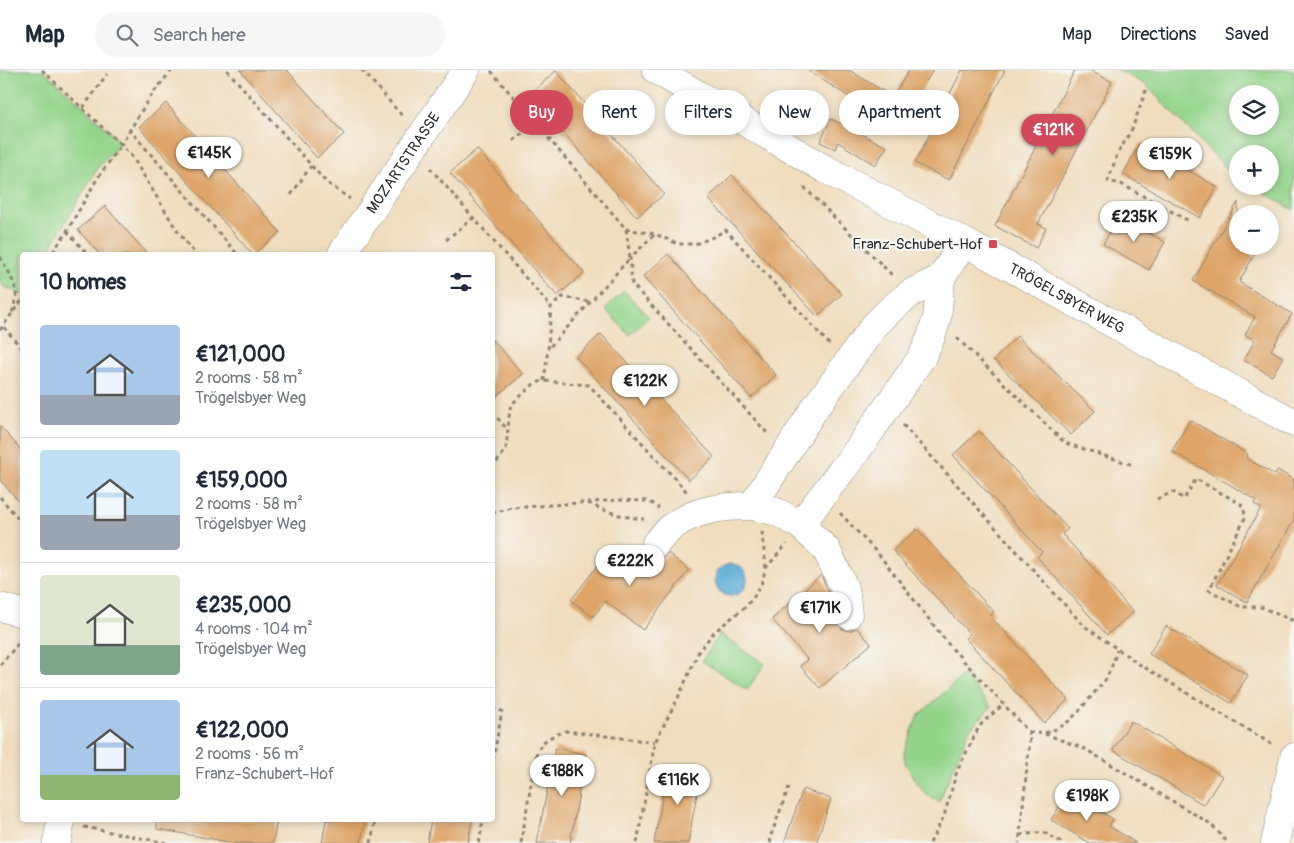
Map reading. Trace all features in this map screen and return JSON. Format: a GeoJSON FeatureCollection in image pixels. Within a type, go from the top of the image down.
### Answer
{"type":"FeatureCollection","features":[{"type":"Feature","properties":{"kind":"street","name":"MOZARTSTRASSE"},"geometry":{"type":"LineString","coordinates":[[343,252],[466,70]]}},
{"type":"Feature","properties":{"kind":"street","name":"TRÖGELSBYER WEG"},"geometry":{"type":"LineString","coordinates":[[656,70],[826,169],[964,242],[1294,423]]}},
{"type":"Feature","properties":{"kind":"street"},"geometry":{"type":"LineString","coordinates":[[800,524],[856,452],[922,357],[931,338],[937,318],[941,278],[964,242]]}},
{"type":"Feature","properties":{"kind":"street"},"geometry":{"type":"LineString","coordinates":[[757,507],[815,408],[874,326],[890,309],[911,293],[941,278]]}},
{"type":"Feature","properties":{"kind":"street"},"geometry":{"type":"LineString","coordinates":[[666,534],[683,520],[704,511],[727,506],[757,507],[777,512],[800,524],[826,549],[843,585],[848,615]]}},
{"type":"Feature","properties":{"kind":"street"},"geometry":{"type":"LineString","coordinates":[[0,607],[20,612]]}},
{"type":"Feature","properties":{"kind":"street"},"geometry":{"type":"LineString","coordinates":[[1275,843],[1286,752]]}},
{"type":"Feature","properties":{"kind":"path"},"geometry":{"type":"LineString","coordinates":[[42,70],[134,158],[178,232],[194,252]]}},
{"type":"Feature","properties":{"kind":"path"},"geometry":{"type":"LineString","coordinates":[[53,252],[97,179],[121,145],[129,129],[154,92],[172,70]]}},
{"type":"Feature","properties":{"kind":"path"},"geometry":{"type":"LineString","coordinates":[[227,70],[326,182],[371,212]]}},
{"type":"Feature","properties":{"kind":"path"},"geometry":{"type":"LineString","coordinates":[[362,70],[473,218],[551,306],[544,381]]}},
{"type":"Feature","properties":{"kind":"path"},"geometry":{"type":"LineString","coordinates":[[490,70],[510,93]]}},
{"type":"Feature","properties":{"kind":"path"},"geometry":{"type":"LineString","coordinates":[[83,108],[107,74]]}},
{"type":"Feature","properties":{"kind":"path"},"geometry":{"type":"LineString","coordinates":[[1146,90],[1132,129],[1117,155],[1108,181],[1121,184],[1189,221]]}},
{"type":"Feature","properties":{"kind":"path"},"geometry":{"type":"LineString","coordinates":[[129,129],[235,252]]}},
{"type":"Feature","properties":{"kind":"path"},"geometry":{"type":"LineString","coordinates":[[513,141],[520,135]]}},
{"type":"Feature","properties":{"kind":"path"},"geometry":{"type":"LineString","coordinates":[[546,135],[626,229],[632,284],[787,454]]}},
{"type":"Feature","properties":{"kind":"path"},"geometry":{"type":"LineString","coordinates":[[291,195],[311,166]]}},
{"type":"Feature","properties":{"kind":"path"},"geometry":{"type":"LineString","coordinates":[[446,240],[473,218]]}},
{"type":"Feature","properties":{"kind":"path"},"geometry":{"type":"LineString","coordinates":[[626,229],[655,234],[678,244],[695,244],[712,238],[726,230],[846,364]]}},
{"type":"Feature","properties":{"kind":"path"},"geometry":{"type":"LineString","coordinates":[[67,231],[85,252]]}},
{"type":"Feature","properties":{"kind":"path"},"geometry":{"type":"LineString","coordinates":[[548,349],[630,258],[655,234]]}},
{"type":"Feature","properties":{"kind":"path"},"geometry":{"type":"LineString","coordinates":[[0,257],[10,274],[17,292],[12,314]]}},
{"type":"Feature","properties":{"kind":"path"},"geometry":{"type":"LineString","coordinates":[[551,306],[562,297],[591,302]]}},
{"type":"Feature","properties":{"kind":"path"},"geometry":{"type":"LineString","coordinates":[[0,330],[20,303]]}},
{"type":"Feature","properties":{"kind":"path"},"geometry":{"type":"LineString","coordinates":[[4,327],[20,347]]}},
{"type":"Feature","properties":{"kind":"path"},"geometry":{"type":"LineString","coordinates":[[495,465],[506,449],[510,408],[535,383],[544,381],[589,385],[704,511]]}},
{"type":"Feature","properties":{"kind":"path"},"geometry":{"type":"LineString","coordinates":[[887,408],[1083,625],[1117,650],[1286,752]]}},
{"type":"Feature","properties":{"kind":"path"},"geometry":{"type":"LineString","coordinates":[[495,415],[508,430]]}},
{"type":"Feature","properties":{"kind":"path"},"geometry":{"type":"LineString","coordinates":[[1157,499],[1173,492],[1184,499],[1196,478],[1242,504],[1246,516],[1209,590],[1241,607],[1261,606],[1294,620]]}},
{"type":"Feature","properties":{"kind":"path"},"geometry":{"type":"LineString","coordinates":[[824,495],[880,556],[949,645],[1029,732],[1030,739],[1020,843]]}},
{"type":"Feature","properties":{"kind":"path"},"geometry":{"type":"LineString","coordinates":[[0,497],[20,521]]}},
{"type":"Feature","properties":{"kind":"path"},"geometry":{"type":"LineString","coordinates":[[495,512],[512,508],[618,500],[649,501],[659,508],[666,534]]}},
{"type":"Feature","properties":{"kind":"path"},"geometry":{"type":"LineString","coordinates":[[587,503],[666,534]]}},
{"type":"Feature","properties":{"kind":"path"},"geometry":{"type":"LineString","coordinates":[[637,843],[655,742],[678,698],[699,651],[714,632],[744,608],[761,585],[766,568],[757,507]]}},
{"type":"Feature","properties":{"kind":"path"},"geometry":{"type":"LineString","coordinates":[[766,568],[785,548],[800,524]]}},
{"type":"Feature","properties":{"kind":"path"},"geometry":{"type":"LineString","coordinates":[[0,666],[18,644],[20,638]]}},
{"type":"Feature","properties":{"kind":"path"},"geometry":{"type":"LineString","coordinates":[[1045,734],[1069,721],[1079,711],[1106,679],[1117,650]]}},
{"type":"Feature","properties":{"kind":"path"},"geometry":{"type":"LineString","coordinates":[[930,843],[944,816],[957,771],[978,729],[983,722],[1004,704]]}},
{"type":"Feature","properties":{"kind":"path"},"geometry":{"type":"LineString","coordinates":[[495,710],[502,711],[495,750]]}},
{"type":"Feature","properties":{"kind":"path"},"geometry":{"type":"LineString","coordinates":[[521,843],[536,755],[544,741],[566,731],[655,742]]}},
{"type":"Feature","properties":{"kind":"path"},"geometry":{"type":"LineString","coordinates":[[1029,732],[1045,734],[1085,750],[1210,824],[1228,843]]}},
{"type":"Feature","properties":{"kind":"path"},"geometry":{"type":"LineString","coordinates":[[771,843],[770,838],[788,787]]}},
{"type":"Feature","properties":{"kind":"path"},"geometry":{"type":"LineString","coordinates":[[371,843],[375,822]]}},
{"type":"Feature","properties":{"kind":"path"},"geometry":{"type":"LineString","coordinates":[[479,843],[483,822]]}},
{"type":"Feature","properties":{"kind":"path"},"geometry":{"type":"LineString","coordinates":[[59,829],[167,843]]}},
{"type":"Feature","properties":{"kind":"path"},"geometry":{"type":"LineString","coordinates":[[1020,836],[1043,832],[1063,843]]}},
{"type":"Feature","properties":{"kind":"green space"},"geometry":{"type":"Polygon","coordinates":[[[0,70],[43,70],[121,143],[99,166],[48,252],[20,252],[20,294],[0,283],[0,70]]]}},
{"type":"Feature","properties":{"kind":"green space"},"geometry":{"type":"Polygon","coordinates":[[[1117,70],[1294,70],[1294,210],[1268,195],[1279,195],[1279,145],[1229,145],[1229,171],[1145,84],[1117,70]]]}},
{"type":"Feature","properties":{"kind":"green space"},"geometry":{"type":"Polygon","coordinates":[[[624,291],[649,317],[630,335],[605,309],[624,291]]]}},
{"type":"Feature","properties":{"kind":"green space"},"geometry":{"type":"Polygon","coordinates":[[[720,634],[765,664],[747,690],[702,661],[720,634]]]}},
{"type":"Feature","properties":{"kind":"green space"},"geometry":{"type":"Polygon","coordinates":[[[964,675],[991,707],[969,730],[939,802],[925,793],[913,777],[905,762],[904,752],[918,716],[964,675]]]}},
{"type":"Feature","properties":{"kind":"water"},"geometry":{"type":"Polygon","coordinates":[[[731,564],[743,568],[747,580],[743,592],[731,596],[719,592],[715,580],[719,568],[731,564]]]}},
{"type":"Feature","properties":{"kind":"building"},"geometry":{"type":"Polygon","coordinates":[[[240,70],[287,70],[344,134],[317,158],[240,70]]]}},
{"type":"Feature","properties":{"kind":"building"},"geometry":{"type":"Polygon","coordinates":[[[807,70],[849,70],[882,90],[839,90],[807,70]]]}},
{"type":"Feature","properties":{"kind":"building"},"geometry":{"type":"Polygon","coordinates":[[[909,70],[933,70],[921,90],[897,90],[909,70]]]}},
{"type":"Feature","properties":{"kind":"building"},"geometry":{"type":"Polygon","coordinates":[[[962,70],[1005,70],[949,180],[915,163],[929,135],[959,135],[959,90],[952,90],[962,70]]]}},
{"type":"Feature","properties":{"kind":"building"},"geometry":{"type":"Polygon","coordinates":[[[1075,70],[1089,70],[1112,82],[1038,224],[1046,228],[1036,248],[995,226],[1075,70]]]}},
{"type":"Feature","properties":{"kind":"building"},"geometry":{"type":"Polygon","coordinates":[[[556,71],[573,90],[535,90],[556,71]]]}},
{"type":"Feature","properties":{"kind":"building"},"geometry":{"type":"Polygon","coordinates":[[[573,90],[583,102],[583,135],[612,135],[664,194],[637,217],[566,135],[573,135],[573,90]]]}},
{"type":"Feature","properties":{"kind":"building"},"geometry":{"type":"Polygon","coordinates":[[[166,103],[280,232],[257,252],[250,252],[139,127],[166,103]]]}},
{"type":"Feature","properties":{"kind":"building"},"geometry":{"type":"Polygon","coordinates":[[[831,119],[839,123],[839,135],[863,135],[887,147],[875,165],[838,142],[835,149],[820,142],[823,135],[829,135],[831,119]]]}},
{"type":"Feature","properties":{"kind":"building"},"geometry":{"type":"Polygon","coordinates":[[[1140,143],[1217,187],[1200,218],[1123,174],[1140,143]]]}},
{"type":"Feature","properties":{"kind":"building"},"geometry":{"type":"Polygon","coordinates":[[[477,149],[584,273],[557,296],[450,173],[477,149]]]}},
{"type":"Feature","properties":{"kind":"building"},"geometry":{"type":"Polygon","coordinates":[[[732,175],[842,294],[817,316],[708,198],[732,175]]]}},
{"type":"Feature","properties":{"kind":"building"},"geometry":{"type":"Polygon","coordinates":[[[105,206],[145,252],[97,252],[78,230],[105,206]]]}},
{"type":"Feature","properties":{"kind":"building"},"geometry":{"type":"Polygon","coordinates":[[[1119,217],[1165,242],[1149,270],[1103,244],[1119,217]]]}},
{"type":"Feature","properties":{"kind":"building"},"geometry":{"type":"Polygon","coordinates":[[[1229,218],[1229,255],[1254,255],[1239,282],[1292,314],[1271,350],[1283,357],[1272,376],[1244,360],[1255,340],[1245,335],[1255,317],[1193,281],[1229,218]]]}},
{"type":"Feature","properties":{"kind":"building"},"geometry":{"type":"Polygon","coordinates":[[[668,254],[776,375],[751,398],[643,277],[668,254]]]}},
{"type":"Feature","properties":{"kind":"building"},"geometry":{"type":"Polygon","coordinates":[[[601,334],[714,457],[689,480],[576,357],[601,334]]]}},
{"type":"Feature","properties":{"kind":"building"},"geometry":{"type":"Polygon","coordinates":[[[1017,336],[1095,411],[1071,435],[994,360],[1017,336]]]}},
{"type":"Feature","properties":{"kind":"building"},"geometry":{"type":"Polygon","coordinates":[[[495,342],[523,374],[495,397],[495,342]]]}},
{"type":"Feature","properties":{"kind":"building"},"geometry":{"type":"Polygon","coordinates":[[[1190,420],[1248,454],[1246,458],[1275,475],[1278,470],[1294,480],[1294,520],[1247,602],[1217,585],[1261,508],[1254,504],[1256,500],[1172,451],[1190,420]]]}},
{"type":"Feature","properties":{"kind":"building"},"geometry":{"type":"Polygon","coordinates":[[[0,426],[20,449],[20,503],[0,480],[0,426]]]}},
{"type":"Feature","properties":{"kind":"building"},"geometry":{"type":"Polygon","coordinates":[[[979,431],[1068,529],[1062,534],[1133,612],[1107,635],[1037,557],[1042,552],[953,455],[979,431]]]}},
{"type":"Feature","properties":{"kind":"building"},"geometry":{"type":"Polygon","coordinates":[[[917,529],[994,612],[990,616],[1068,700],[1044,723],[965,638],[970,634],[893,551],[917,529]]]}},
{"type":"Feature","properties":{"kind":"building"},"geometry":{"type":"Polygon","coordinates":[[[612,547],[639,567],[644,561],[654,569],[668,553],[689,570],[643,630],[605,601],[593,617],[571,600],[612,547]]]}},
{"type":"Feature","properties":{"kind":"building"},"geometry":{"type":"Polygon","coordinates":[[[821,575],[831,598],[832,617],[836,624],[842,629],[849,631],[857,628],[871,644],[820,688],[800,666],[808,660],[772,619],[821,575]]]}},
{"type":"Feature","properties":{"kind":"building"},"geometry":{"type":"Polygon","coordinates":[[[1166,626],[1248,675],[1231,703],[1149,654],[1166,626]]]}},
{"type":"Feature","properties":{"kind":"building"},"geometry":{"type":"Polygon","coordinates":[[[1131,721],[1222,776],[1204,805],[1113,750],[1131,721]]]}},
{"type":"Feature","properties":{"kind":"building"},"geometry":{"type":"Polygon","coordinates":[[[555,748],[586,754],[570,843],[537,843],[555,748]]]}},
{"type":"Feature","properties":{"kind":"building"},"geometry":{"type":"Polygon","coordinates":[[[668,766],[701,772],[688,843],[654,843],[668,766]]]}},
{"type":"Feature","properties":{"kind":"building"},"geometry":{"type":"Polygon","coordinates":[[[803,789],[831,799],[816,843],[784,843],[803,789]]]}},
{"type":"Feature","properties":{"kind":"building"},"geometry":{"type":"Polygon","coordinates":[[[1068,792],[1113,819],[1109,826],[1136,843],[1090,843],[1051,820],[1068,792]]]}},
{"type":"Feature","properties":{"kind":"building"},"geometry":{"type":"Polygon","coordinates":[[[157,822],[277,822],[273,843],[235,843],[157,829],[157,822]]]}},
{"type":"Feature","properties":{"kind":"building"},"geometry":{"type":"Polygon","coordinates":[[[326,822],[365,822],[361,843],[322,843],[326,822]]]}},
{"type":"Feature","properties":{"kind":"building"},"geometry":{"type":"Polygon","coordinates":[[[431,822],[472,822],[468,843],[427,843],[431,822]]]}},
{"type":"Feature","properties":{"kind":"place","name":"Franz-Schubert-Hof"},"geometry":{"type":"Point","coordinates":[993,244]}}]}
